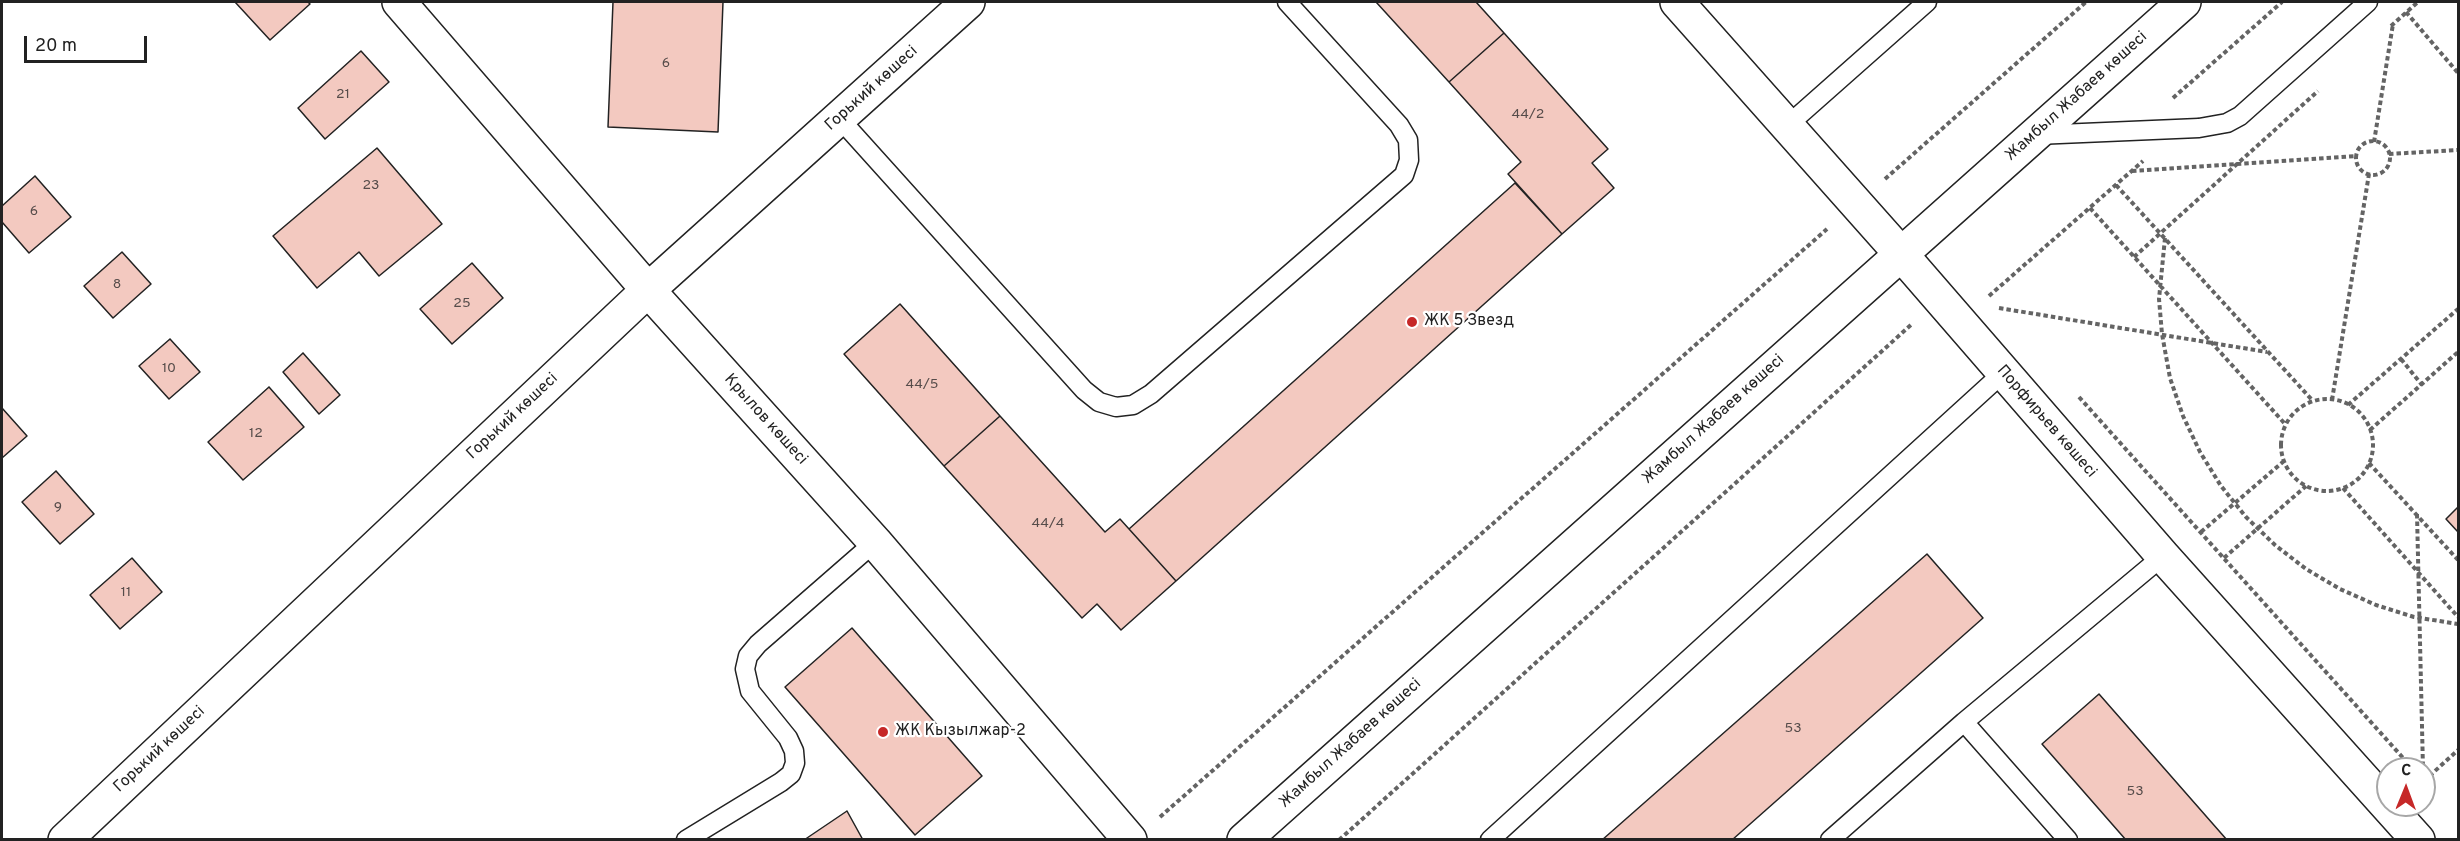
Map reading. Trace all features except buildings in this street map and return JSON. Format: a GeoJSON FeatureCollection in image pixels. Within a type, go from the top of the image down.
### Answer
{"type":"FeatureCollection","features":[{"type":"Feature","properties":{"kind":"street","name":"Крылов көшесі"},"geometry":{"type":"LineString","coordinates":[[399,2],[648,290],[1141,832]]}},
{"type":"Feature","properties":{"kind":"street","name":"Горький көшесі"},"geometry":{"type":"LineString","coordinates":[[65,840],[648,290],[968,2]]}},
{"type":"Feature","properties":{"kind":"street","name":"Порфирьев көшесі"},"geometry":{"type":"LineString","coordinates":[[1677,2],[1788,125],[2163,556],[2418,840]]}},
{"type":"Feature","properties":{"kind":"street","name":"Жамбыл Жабаев көшесі"},"geometry":{"type":"LineString","coordinates":[[1244,840],[2184,2]]}},
{"type":"Feature","properties":{"kind":"lane"},"geometry":{"type":"LineString","coordinates":[[839,118],[1084,390],[1099,402],[1116,407],[1133,405],[1160,386],[1404,174],[1409,160],[1407,140],[1399,125],[1287,2]]}},
{"type":"Feature","properties":{"kind":"lane"},"geometry":{"type":"LineString","coordinates":[[1788,125],[1927,2]]}},
{"type":"Feature","properties":{"kind":"lane"},"geometry":{"type":"LineString","coordinates":[[2034,135],[2199,128],[2227,123],[2240,116],[2368,2]]}},
{"type":"Feature","properties":{"kind":"lane"},"geometry":{"type":"LineString","coordinates":[[1490,840],[2004,372]]}},
{"type":"Feature","properties":{"kind":"lane"},"geometry":{"type":"LineString","coordinates":[[686,840],[791,774],[795,763],[794,751],[788,738],[750,691],[745,669],[748,656],[758,644],[875,542]]}},
{"type":"Feature","properties":{"kind":"lane"},"geometry":{"type":"LineString","coordinates":[[1830,840],[1964,722],[2163,556]]}},
{"type":"Feature","properties":{"kind":"lane"},"geometry":{"type":"LineString","coordinates":[[1964,722],[2067,840]]}},
{"type":"Feature","properties":{"kind":"path"},"geometry":{"type":"LineString","coordinates":[[1141,832],[2086,2]]}},
{"type":"Feature","properties":{"kind":"path"},"geometry":{"type":"LineString","coordinates":[[2172,99],[2282,2]]}},
{"type":"Feature","properties":{"kind":"path"},"geometry":{"type":"LineString","coordinates":[[2385,32],[2418,2]]}},
{"type":"Feature","properties":{"kind":"path"},"geometry":{"type":"LineString","coordinates":[[2406,12],[2458,73]]}},
{"type":"Feature","properties":{"kind":"path"},"geometry":{"type":"LineString","coordinates":[[2374,142],[2393,24]]}},
{"type":"Feature","properties":{"kind":"path"},"geometry":{"type":"LineString","coordinates":[[2134,257],[2324,86]]}},
{"type":"Feature","properties":{"kind":"path"},"geometry":{"type":"LineString","coordinates":[[2374,142],[2384,145],[2389,154],[2390,160],[2386,169],[2378,174],[2369,174],[2359,168],[2356,156],[2364,144],[2374,142]]}},
{"type":"Feature","properties":{"kind":"path"},"geometry":{"type":"LineString","coordinates":[[2389,154],[2458,150]]}},
{"type":"Feature","properties":{"kind":"path"},"geometry":{"type":"LineString","coordinates":[[1989,296],[2149,155]]}},
{"type":"Feature","properties":{"kind":"path"},"geometry":{"type":"LineString","coordinates":[[2132,171],[2356,156]]}},
{"type":"Feature","properties":{"kind":"path"},"geometry":{"type":"LineString","coordinates":[[2332,400],[2369,174]]}},
{"type":"Feature","properties":{"kind":"path"},"geometry":{"type":"LineString","coordinates":[[2116,185],[2313,401]]}},
{"type":"Feature","properties":{"kind":"path"},"geometry":{"type":"LineString","coordinates":[[2090,208],[2286,425]]}},
{"type":"Feature","properties":{"kind":"path"},"geometry":{"type":"LineString","coordinates":[[2164,238],[2160,286],[2162,334],[2170,378],[2183,416],[2200,452],[2221,486],[2275,545],[2306,569],[2340,589],[2376,605],[2420,618],[2458,624]]}},
{"type":"Feature","properties":{"kind":"path"},"geometry":{"type":"LineString","coordinates":[[1982,289],[2006,316]]}},
{"type":"Feature","properties":{"kind":"path"},"geometry":{"type":"LineString","coordinates":[[1340,840],[1940,300]]}},
{"type":"Feature","properties":{"kind":"path"},"geometry":{"type":"LineString","coordinates":[[1998,307],[2267,352]]}},
{"type":"Feature","properties":{"kind":"path"},"geometry":{"type":"LineString","coordinates":[[2348,405],[2458,309]]}},
{"type":"Feature","properties":{"kind":"path"},"geometry":{"type":"LineString","coordinates":[[2370,430],[2458,352]]}},
{"type":"Feature","properties":{"kind":"path"},"geometry":{"type":"LineString","coordinates":[[2401,359],[2422,385]]}},
{"type":"Feature","properties":{"kind":"path"},"geometry":{"type":"LineString","coordinates":[[2076,394],[2402,757]]}},
{"type":"Feature","properties":{"kind":"path"},"geometry":{"type":"LineString","coordinates":[[2332,400],[2348,405],[2361,414],[2370,430],[2373,445],[2369,463],[2357,480],[2342,488],[2321,491],[2306,486],[2293,476],[2284,461],[2281,441],[2286,425],[2301,407],[2313,401],[2332,400]]}},
{"type":"Feature","properties":{"kind":"path"},"geometry":{"type":"LineString","coordinates":[[2201,532],[2284,461]]}},
{"type":"Feature","properties":{"kind":"path"},"geometry":{"type":"LineString","coordinates":[[2369,463],[2458,560]]}},
{"type":"Feature","properties":{"kind":"path"},"geometry":{"type":"LineString","coordinates":[[2224,558],[2306,486]]}},
{"type":"Feature","properties":{"kind":"path"},"geometry":{"type":"LineString","coordinates":[[2342,488],[2458,617]]}},
{"type":"Feature","properties":{"kind":"path"},"geometry":{"type":"LineString","coordinates":[[2416,514],[2423,757]]}},
{"type":"Feature","properties":{"kind":"path"},"geometry":{"type":"LineString","coordinates":[[2436,770],[2458,750]]}},
{"type":"Feature","properties":{"kind":"place","name":"ЖК 5 Звезд"},"geometry":{"type":"Point","coordinates":[1412,322]}},
{"type":"Feature","properties":{"kind":"place","name":"ЖК Кызылжар-2"},"geometry":{"type":"Point","coordinates":[883,732]}}]}
